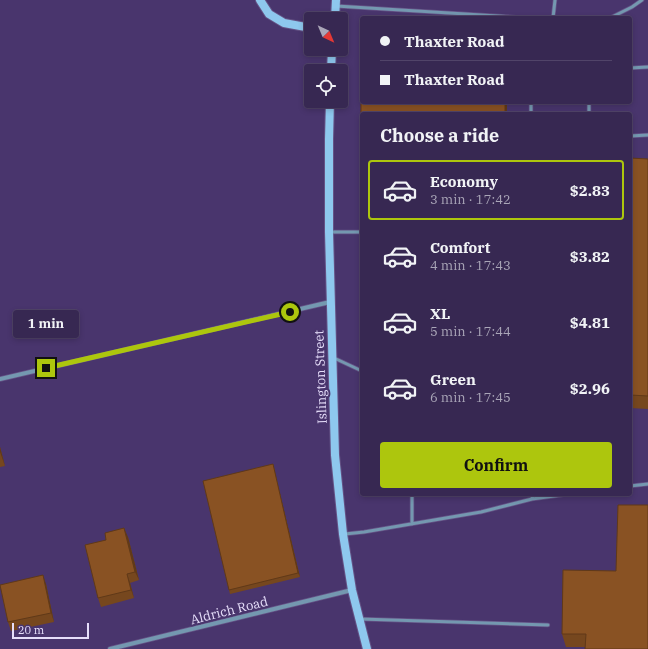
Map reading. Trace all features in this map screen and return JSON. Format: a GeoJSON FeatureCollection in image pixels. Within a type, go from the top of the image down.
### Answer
{"type":"FeatureCollection","features":[{"type":"Feature","properties":{"kind":"street"},"geometry":{"type":"LineString","coordinates":[[260,0],[269,14],[284,23],[304,27]]}},
{"type":"Feature","properties":{"kind":"street","name":"Islington Street"},"geometry":{"type":"LineString","coordinates":[[330,108],[328,232],[335,455],[343,534],[352,590],[367,649]]}},
{"type":"Feature","properties":{"kind":"street"},"geometry":{"type":"LineString","coordinates":[[0,379],[330,302]]}},
{"type":"Feature","properties":{"kind":"street","name":"Aldrich Road"},"geometry":{"type":"LineString","coordinates":[[110,649],[352,590]]}},
{"type":"Feature","properties":{"kind":"lane"},"geometry":{"type":"LineString","coordinates":[[553,16],[555,0]]}},
{"type":"Feature","properties":{"kind":"lane"},"geometry":{"type":"LineString","coordinates":[[616,16],[642,0]]}},
{"type":"Feature","properties":{"kind":"lane"},"geometry":{"type":"LineString","coordinates":[[336,3],[503,16]]}},
{"type":"Feature","properties":{"kind":"lane"},"geometry":{"type":"LineString","coordinates":[[632,68],[648,67]]}},
{"type":"Feature","properties":{"kind":"lane"},"geometry":{"type":"LineString","coordinates":[[632,136],[648,135]]}},
{"type":"Feature","properties":{"kind":"lane"},"geometry":{"type":"LineString","coordinates":[[328,232],[360,232]]}},
{"type":"Feature","properties":{"kind":"lane"},"geometry":{"type":"LineString","coordinates":[[332,358],[360,370]]}},
{"type":"Feature","properties":{"kind":"lane"},"geometry":{"type":"LineString","coordinates":[[632,486],[648,484]]}},
{"type":"Feature","properties":{"kind":"lane"},"geometry":{"type":"LineString","coordinates":[[412,496],[412,524]]}},
{"type":"Feature","properties":{"kind":"lane"},"geometry":{"type":"LineString","coordinates":[[343,534],[481,512],[532,499],[554,496]]}},
{"type":"Feature","properties":{"kind":"lane"},"geometry":{"type":"LineString","coordinates":[[358,618],[548,624]]}},
{"type":"Feature","properties":{"kind":"building"},"geometry":{"type":"Polygon","coordinates":[[[361,104],[505,104],[505,112],[361,112],[361,104]]]}},
{"type":"Feature","properties":{"kind":"building"},"geometry":{"type":"Polygon","coordinates":[[[632,158],[648,159],[648,396],[632,395],[632,158]]]}},
{"type":"Feature","properties":{"kind":"building"},"geometry":{"type":"Polygon","coordinates":[[[273,464],[298,573],[229,590],[203,481],[273,464]]]}},
{"type":"Feature","properties":{"kind":"building"},"geometry":{"type":"Polygon","coordinates":[[[618,505],[648,505],[648,649],[585,649],[586,634],[562,634],[563,570],[616,571],[618,505]]]}},
{"type":"Feature","properties":{"kind":"building"},"geometry":{"type":"Polygon","coordinates":[[[124,528],[135,572],[127,574],[131,590],[98,598],[85,545],[106,540],[105,533],[124,528]]]}},
{"type":"Feature","properties":{"kind":"building"},"geometry":{"type":"Polygon","coordinates":[[[43,575],[51,613],[8,622],[0,585],[43,575]]]}},
{"type":"Feature","properties":{"kind":"route"},"geometry":{"type":"LineString","coordinates":[[46,368],[290,312]]}}]}
